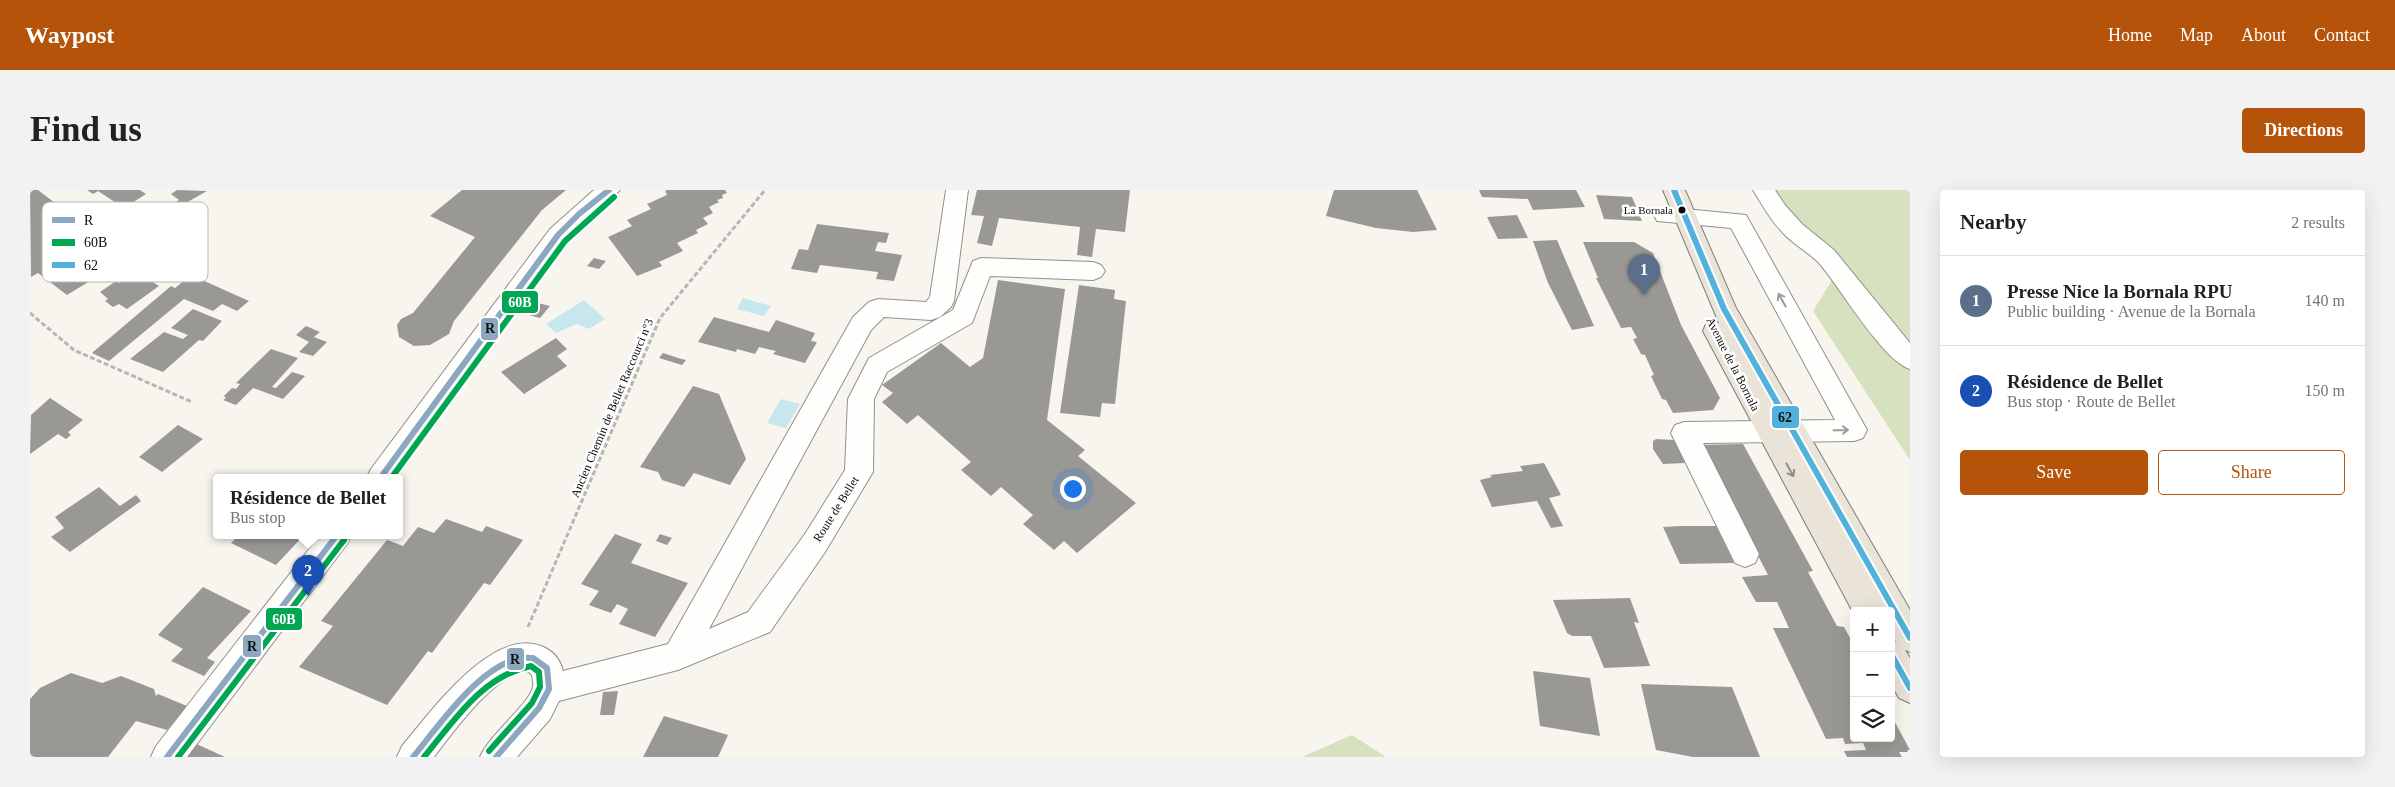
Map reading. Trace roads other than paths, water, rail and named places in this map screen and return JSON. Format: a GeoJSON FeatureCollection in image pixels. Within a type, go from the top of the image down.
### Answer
{"type":"FeatureCollection","features":[{"type":"Feature","properties":{"kind":"main road","name":"Avenue de la Bornala"},"geometry":{"type":"LineString","coordinates":[[1654,190],[1674,216],[1724,309],[1780,431],[1866,607]]}},
{"type":"Feature","properties":{"kind":"main road","name":"Avenue de la Bornala"},"geometry":{"type":"LineString","coordinates":[[1674,190],[1674,216]]}},
{"type":"Feature","properties":{"kind":"main road","name":"Avenue de la Bornala"},"geometry":{"type":"LineString","coordinates":[[1780,431],[1910,638]]}},
{"type":"Feature","properties":{"kind":"main road"},"geometry":{"type":"LineString","coordinates":[[1895,661],[1910,688]]}},
{"type":"Feature","properties":{"kind":"street"},"geometry":{"type":"LineString","coordinates":[[383,474],[558,235],[579,214],[609,190]]}},
{"type":"Feature","properties":{"kind":"street"},"geometry":{"type":"LineString","coordinates":[[678,656],[862,324],[878,308],[931,312],[942,301],[957,190]]}},
{"type":"Feature","properties":{"kind":"street"},"geometry":{"type":"LineString","coordinates":[[1764,190],[1777,211],[1794,230],[1826,256],[1892,340],[1910,359]]}},
{"type":"Feature","properties":{"kind":"street"},"geometry":{"type":"LineString","coordinates":[[1674,216],[1738,221],[1854,430],[1684,433],[1745,554]]}},
{"type":"Feature","properties":{"kind":"street","name":"Route de Bellet"},"geometry":{"type":"LineString","coordinates":[[549,689],[678,656],[759,622],[815,543],[859,472],[861,399],[878,365],[963,316],[981,267],[1093,271]]}},
{"type":"Feature","properties":{"kind":"street"},"geometry":{"type":"LineString","coordinates":[[167,757],[333,539]]}},
{"type":"Feature","properties":{"kind":"street"},"geometry":{"type":"LineString","coordinates":[[413,757],[479,682],[497,666],[515,657],[533,657],[547,668],[549,689],[540,708],[496,757]]}},
{"type":"Feature","properties":{"kind":"water"},"geometry":{"type":"Polygon","coordinates":[[[743,298],[771,306],[764,316],[737,309],[743,298]]]}},
{"type":"Feature","properties":{"kind":"water"},"geometry":{"type":"Polygon","coordinates":[[[584,300],[605,319],[589,329],[577,324],[556,333],[546,324],[584,300]]]}},
{"type":"Feature","properties":{"kind":"water"},"geometry":{"type":"Polygon","coordinates":[[[781,399],[800,404],[786,428],[767,423],[781,399]]]}},
{"type":"Feature","properties":{"kind":"place","name":"La Bornala"},"geometry":{"type":"Point","coordinates":[1682,210]}},
{"type":"Feature","properties":{"kind":"place","name":"Presse Nice la Bornala RPU"},"geometry":{"type":"Point","coordinates":[1644,295]}},
{"type":"Feature","properties":{"kind":"place","name":"Résidence de Bellet"},"geometry":{"type":"Point","coordinates":[308,596]}}]}
